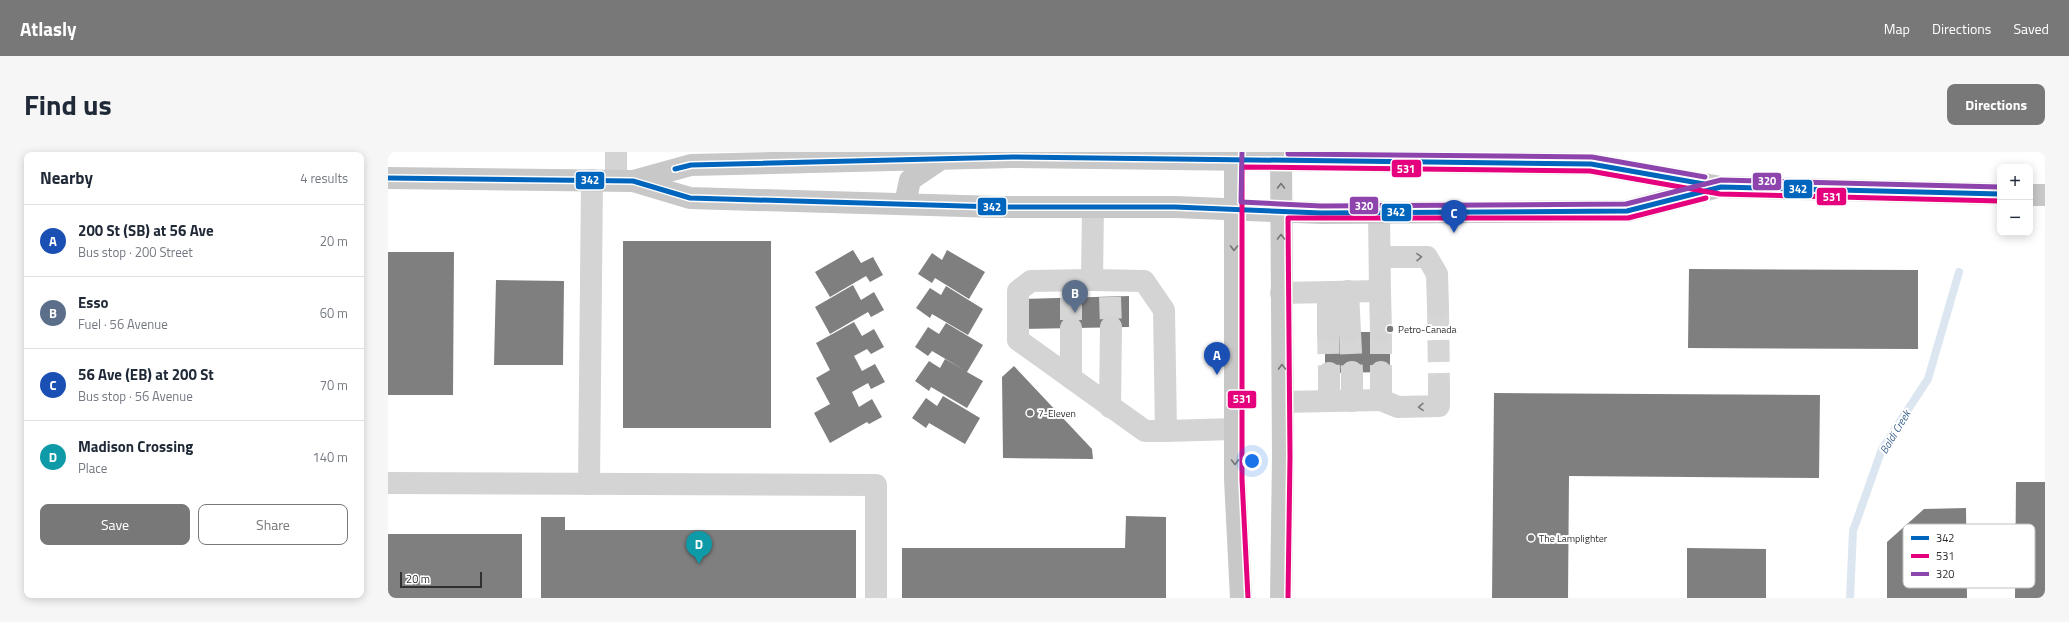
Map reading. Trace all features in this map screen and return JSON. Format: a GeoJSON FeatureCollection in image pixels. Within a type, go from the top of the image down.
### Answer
{"type":"FeatureCollection","features":[{"type":"Feature","properties":{"kind":"main road"},"geometry":{"type":"LineString","coordinates":[[905,204],[910,180],[932,156]]}},
{"type":"Feature","properties":{"kind":"main road"},"geometry":{"type":"LineString","coordinates":[[388,178],[624,180],[691,165],[932,156],[1281,156],[1591,164],[1721,187],[1997,194]]}},
{"type":"Feature","properties":{"kind":"main road"},"geometry":{"type":"LineString","coordinates":[[1235,156],[1234,429],[1241,598]]}},
{"type":"Feature","properties":{"kind":"main road"},"geometry":{"type":"LineString","coordinates":[[1281,156],[1281,598]]}},
{"type":"Feature","properties":{"kind":"main road"},"geometry":{"type":"LineString","coordinates":[[624,180],[690,198],[905,204],[1380,212],[1627,211],[1721,187]]}},
{"type":"Feature","properties":{"kind":"main road"},"geometry":{"type":"LineString","coordinates":[[2033,195],[2045,195]]}},
{"type":"Feature","properties":{"kind":"street"},"geometry":{"type":"LineString","coordinates":[[616,152],[624,180]]}},
{"type":"Feature","properties":{"kind":"street"},"geometry":{"type":"LineString","coordinates":[[589,484],[592,180]]}},
{"type":"Feature","properties":{"kind":"street"},"geometry":{"type":"LineString","coordinates":[[1091,287],[1093,207]]}},
{"type":"Feature","properties":{"kind":"street"},"geometry":{"type":"LineString","coordinates":[[1380,212],[1381,332]]}},
{"type":"Feature","properties":{"kind":"street"},"geometry":{"type":"LineString","coordinates":[[1380,258],[1427,257],[1437,274],[1438,307]]}},
{"type":"Feature","properties":{"kind":"street"},"geometry":{"type":"LineString","coordinates":[[1166,431],[1164,310],[1144,281],[1091,287],[1031,281],[1018,291],[1018,340],[1145,431],[1166,431],[1234,429]]}},
{"type":"Feature","properties":{"kind":"street"},"geometry":{"type":"LineString","coordinates":[[1281,293],[1380,291]]}},
{"type":"Feature","properties":{"kind":"street"},"geometry":{"type":"LineString","coordinates":[[1328,332],[1338,292]]}},
{"type":"Feature","properties":{"kind":"street"},"geometry":{"type":"LineString","coordinates":[[1338,292],[1350,332]]}},
{"type":"Feature","properties":{"kind":"street"},"geometry":{"type":"LineString","coordinates":[[1110,407],[1111,327]]}},
{"type":"Feature","properties":{"kind":"street"},"geometry":{"type":"LineString","coordinates":[[1071,328],[1071,378]]}},
{"type":"Feature","properties":{"kind":"street"},"geometry":{"type":"LineString","coordinates":[[1352,372],[1352,401]]}},
{"type":"Feature","properties":{"kind":"street"},"geometry":{"type":"LineString","coordinates":[[1381,372],[1381,400]]}},
{"type":"Feature","properties":{"kind":"street"},"geometry":{"type":"LineString","coordinates":[[1329,373],[1329,401]]}},
{"type":"Feature","properties":{"kind":"street"},"geometry":{"type":"LineString","coordinates":[[1282,402],[1381,400],[1398,407],[1439,406],[1439,385]]}},
{"type":"Feature","properties":{"kind":"street"},"geometry":{"type":"LineString","coordinates":[[388,483],[876,485],[876,598]]}},
{"type":"Feature","properties":{"kind":"building"},"geometry":{"type":"Polygon","coordinates":[[[623,241],[771,241],[771,428],[623,428],[623,241]]]}},
{"type":"Feature","properties":{"kind":"building"},"geometry":{"type":"Polygon","coordinates":[[[853,250],[861,263],[873,257],[883,275],[870,282],[866,276],[830,297],[815,272],[853,250]]]}},
{"type":"Feature","properties":{"kind":"building"},"geometry":{"type":"Polygon","coordinates":[[[947,250],[985,272],[969,299],[935,278],[932,283],[918,274],[932,253],[942,260],[947,250]]]}},
{"type":"Feature","properties":{"kind":"building"},"geometry":{"type":"Polygon","coordinates":[[[388,252],[454,252],[453,395],[388,395],[388,252]]]}},
{"type":"Feature","properties":{"kind":"building"},"geometry":{"type":"Polygon","coordinates":[[[1689,269],[1918,270],[1918,349],[1688,348],[1689,269]]]}},
{"type":"Feature","properties":{"kind":"building"},"geometry":{"type":"Polygon","coordinates":[[[496,280],[564,281],[563,365],[494,365],[496,280]]]}},
{"type":"Feature","properties":{"kind":"building"},"geometry":{"type":"Polygon","coordinates":[[[853,285],[861,300],[874,292],[884,310],[871,317],[868,312],[830,334],[815,307],[853,285]]]}},
{"type":"Feature","properties":{"kind":"building"},"geometry":{"type":"Polygon","coordinates":[[[946,286],[983,309],[968,335],[932,314],[930,318],[916,308],[930,288],[941,295],[946,286]]]}},
{"type":"Feature","properties":{"kind":"building"},"geometry":{"type":"Polygon","coordinates":[[[1129,296],[1129,327],[1022,329],[1022,299],[1129,296]]]}},
{"type":"Feature","properties":{"kind":"building"},"geometry":{"type":"Polygon","coordinates":[[[854,322],[862,336],[874,329],[884,347],[871,354],[867,349],[854,356],[862,371],[875,364],[885,382],[871,389],[868,383],[852,392],[859,407],[872,399],[882,417],[869,424],[867,422],[830,443],[814,413],[830,404],[816,378],[830,370],[816,343],[854,322]]]}},
{"type":"Feature","properties":{"kind":"building"},"geometry":{"type":"Polygon","coordinates":[[[946,323],[983,345],[967,372],[983,381],[967,408],[931,387],[929,391],[915,381],[929,361],[940,368],[945,359],[966,371],[932,351],[928,356],[915,347],[928,327],[939,334],[946,323]]]}},
{"type":"Feature","properties":{"kind":"building"},"geometry":{"type":"Polygon","coordinates":[[[1325,332],[1390,332],[1390,372],[1325,373],[1325,332]]]}},
{"type":"Feature","properties":{"kind":"building","name":"7-Eleven"},"geometry":{"type":"Polygon","coordinates":[[[1014,366],[1092,449],[1093,459],[1003,458],[1002,377],[1014,366]]]}},
{"type":"Feature","properties":{"kind":"building","name":"The Lamplighter"},"geometry":{"type":"Polygon","coordinates":[[[1494,393],[1820,395],[1819,478],[1569,476],[1568,598],[1492,598],[1494,393]]]}},
{"type":"Feature","properties":{"kind":"building"},"geometry":{"type":"Polygon","coordinates":[[[943,396],[980,418],[965,444],[929,423],[926,428],[912,418],[926,398],[937,406],[943,396]]]}},
{"type":"Feature","properties":{"kind":"building"},"geometry":{"type":"Polygon","coordinates":[[[2016,482],[2045,482],[2045,598],[2015,598],[2015,588],[2035,588],[2035,524],[2016,524],[2016,482]]]}},
{"type":"Feature","properties":{"kind":"building"},"geometry":{"type":"Polygon","coordinates":[[[1966,508],[1966,524],[1907,524],[1924,509],[1966,508]]]}},
{"type":"Feature","properties":{"kind":"building"},"geometry":{"type":"Polygon","coordinates":[[[1126,516],[1166,517],[1166,598],[902,598],[902,548],[1125,548],[1126,516]]]}},
{"type":"Feature","properties":{"kind":"building"},"geometry":{"type":"Polygon","coordinates":[[[541,517],[565,517],[565,530],[856,530],[856,598],[541,598],[541,517]]]}},
{"type":"Feature","properties":{"kind":"building"},"geometry":{"type":"Polygon","coordinates":[[[1903,528],[1903,588],[1967,588],[1967,598],[1887,598],[1887,542],[1903,528]]]}},
{"type":"Feature","properties":{"kind":"building"},"geometry":{"type":"Polygon","coordinates":[[[388,534],[522,534],[522,598],[388,598],[388,534]]]}},
{"type":"Feature","properties":{"kind":"building"},"geometry":{"type":"Polygon","coordinates":[[[1687,548],[1766,549],[1766,598],[1687,598],[1687,548]]]}},
{"type":"Feature","properties":{"kind":"waterway","name":"Baldi Creek"},"geometry":{"type":"LineString","coordinates":[[1850,598],[1853,531],[1882,449],[1928,379],[1959,272]]}},
{"type":"Feature","properties":{"kind":"tunnel"},"geometry":{"type":"LineString","coordinates":[[1110,297],[1111,327]]}},
{"type":"Feature","properties":{"kind":"tunnel"},"geometry":{"type":"LineString","coordinates":[[1071,298],[1071,328]]}},
{"type":"Feature","properties":{"kind":"tunnel"},"geometry":{"type":"LineString","coordinates":[[1438,307],[1439,385]]}},
{"type":"Feature","properties":{"kind":"tunnel"},"geometry":{"type":"LineString","coordinates":[[1328,332],[1329,373]]}},
{"type":"Feature","properties":{"kind":"tunnel"},"geometry":{"type":"LineString","coordinates":[[1350,332],[1352,372]]}},
{"type":"Feature","properties":{"kind":"tunnel"},"geometry":{"type":"LineString","coordinates":[[1381,332],[1381,372]]}},
{"type":"Feature","properties":{"kind":"transit line","name":"320"},"geometry":{"type":"LineString","coordinates":[[1242,152],[1241,202],[1321,206],[1626,204],[1721,180],[1997,187]]}},
{"type":"Feature","properties":{"kind":"transit line","name":"320"},"geometry":{"type":"LineString","coordinates":[[1288,152],[1288,154],[1592,157],[1705,177]]}},
{"type":"Feature","properties":{"kind":"transit line","name":"342"},"geometry":{"type":"LineString","coordinates":[[675,169],[691,165],[1013,157],[1591,164],[1704,184]]}},
{"type":"Feature","properties":{"kind":"transit line","name":"531"},"geometry":{"type":"LineString","coordinates":[[1248,598],[1242,479],[1242,167],[1590,171],[1720,194],[1997,201]]}},
{"type":"Feature","properties":{"kind":"transit line","name":"342"},"geometry":{"type":"LineString","coordinates":[[388,178],[633,181],[690,198],[997,207],[1175,207],[1321,213],[1627,211],[1721,187],[1997,194]]}},
{"type":"Feature","properties":{"kind":"transit line","name":"531"},"geometry":{"type":"LineString","coordinates":[[1288,598],[1290,457],[1288,218],[1628,218],[1706,198]]}},
{"type":"Feature","properties":{"kind":"place","name":"56 Ave (EB) at 200 St"},"geometry":{"type":"Point","coordinates":[1454,233]}},
{"type":"Feature","properties":{"kind":"place","name":"Esso"},"geometry":{"type":"Point","coordinates":[1075,313]}},
{"type":"Feature","properties":{"kind":"place","name":"Petro-Canada"},"geometry":{"type":"Point","coordinates":[1390,329]}},
{"type":"Feature","properties":{"kind":"place","name":"200 St (SB) at 56 Ave"},"geometry":{"type":"Point","coordinates":[1217,375]}},
{"type":"Feature","properties":{"kind":"place","name":"7-Eleven"},"geometry":{"type":"Point","coordinates":[1030,413]}},
{"type":"Feature","properties":{"kind":"place","name":"The Lamplighter"},"geometry":{"type":"Point","coordinates":[1531,538]}},
{"type":"Feature","properties":{"kind":"place","name":"Madison Crossing"},"geometry":{"type":"Point","coordinates":[699,564]}}]}
